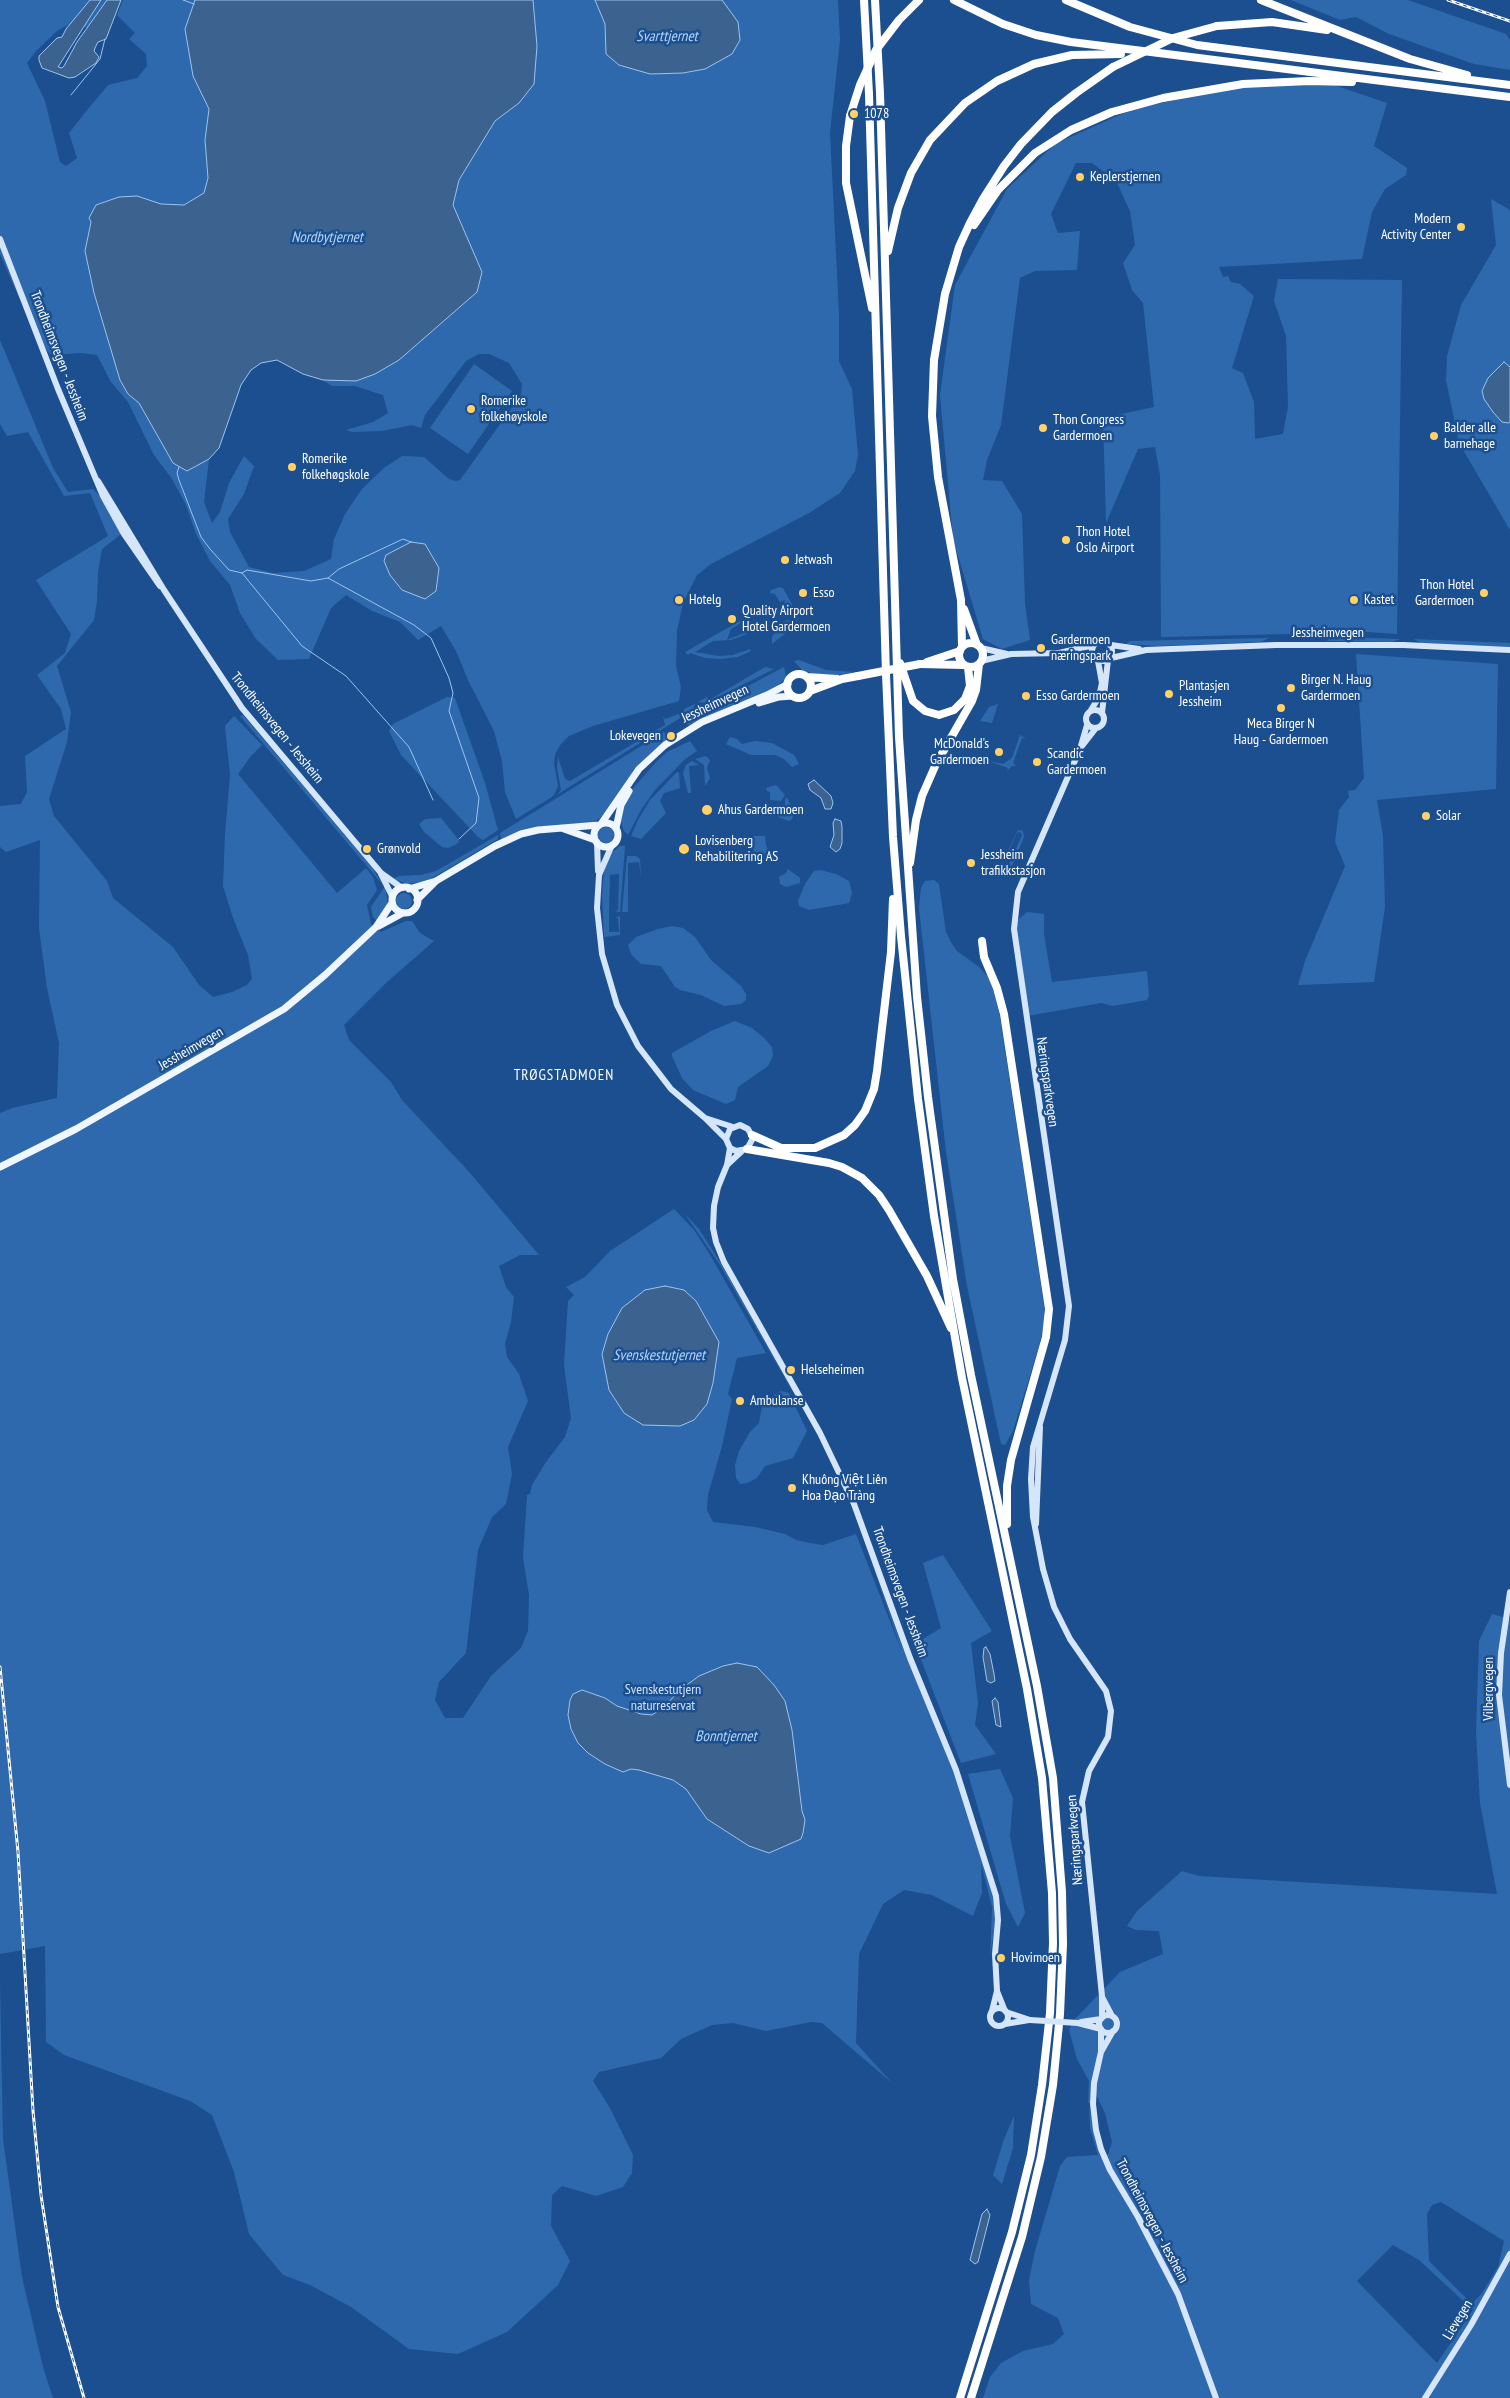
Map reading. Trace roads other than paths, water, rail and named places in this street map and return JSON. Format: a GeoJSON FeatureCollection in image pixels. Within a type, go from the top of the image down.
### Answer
{"type":"FeatureCollection","features":[{"type":"Feature","properties":{"kind":"highway"},"geometry":{"type":"LineString","coordinates":[[864,0],[885,651],[896,885],[919,1108],[934,1216],[954,1333],[1027,1689],[1042,1778],[1048,1838],[1053,1943],[1050,2013],[1042,2085],[1031,2155],[1012,2232],[960,2398]]}},
{"type":"Feature","properties":{"kind":"highway"},"geometry":{"type":"LineString","coordinates":[[875,0],[886,274],[896,646],[908,882],[926,1079],[945,1224],[971,1375],[1037,1686],[1053,1778],[1062,1892],[1063,1944],[1060,2014],[1052,2085],[1031,2201],[1004,2296],[971,2398]]}},
{"type":"Feature","properties":{"kind":"highway"},"geometry":{"type":"LineString","coordinates":[[876,332],[846,183],[845,154],[850,116],[860,85],[876,50],[899,20],[919,0]]}},
{"type":"Feature","properties":{"kind":"highway"},"geometry":{"type":"LineString","coordinates":[[954,0],[991,19],[1036,34],[1071,42],[1510,97]]}},
{"type":"Feature","properties":{"kind":"highway"},"geometry":{"type":"LineString","coordinates":[[1066,0],[1130,27],[1197,45],[1510,85]]}},
{"type":"Feature","properties":{"kind":"highway"},"geometry":{"type":"LineString","coordinates":[[1261,0],[1416,61],[1449,71],[1488,78],[1495,83]]}},
{"type":"Feature","properties":{"kind":"highway"},"geometry":{"type":"LineString","coordinates":[[908,882],[913,836],[920,802],[936,764],[972,701],[983,655],[961,600],[938,477],[932,416],[936,342],[959,247],[976,212],[1013,155],[1059,107],[1113,67],[1173,38],[1217,26],[1272,22],[1343,33]]}},
{"type":"Feature","properties":{"kind":"highway"},"geometry":{"type":"LineString","coordinates":[[886,274],[895,217],[911,173],[938,130],[970,99],[1009,74],[1058,58],[1104,53],[1141,56],[1158,54]]}},
{"type":"Feature","properties":{"kind":"highway"},"geometry":{"type":"LineString","coordinates":[[950,279],[974,225],[1003,184],[1026,161],[1047,145],[1070,130],[1099,116],[1163,98],[1252,84],[1327,81],[1407,89],[1417,86]]}},
{"type":"Feature","properties":{"kind":"highway"},"geometry":{"type":"LineString","coordinates":[[896,646],[910,696],[917,705],[930,714],[944,714],[954,710],[962,703],[970,686],[966,666],[960,660],[961,600]]}},
{"type":"Feature","properties":{"kind":"highway"},"geometry":{"type":"LineString","coordinates":[[842,679],[807,677],[796,674],[788,684],[788,691],[793,696],[801,698],[810,691],[842,679],[920,664],[961,649],[969,644],[979,647]]}},
{"type":"Feature","properties":{"kind":"highway"},"geometry":{"type":"LineString","coordinates":[[920,664],[966,666],[980,663]]}},
{"type":"Feature","properties":{"kind":"highway"},"geometry":{"type":"LineString","coordinates":[[807,677],[811,683],[810,691]]}},
{"type":"Feature","properties":{"kind":"highway"},"geometry":{"type":"LineString","coordinates":[[752,1135],[782,1148],[815,1148],[844,1135],[855,1125],[865,1110],[872,1097],[877,1070],[891,952],[893,901],[896,885]]}},
{"type":"Feature","properties":{"kind":"highway"},"geometry":{"type":"LineString","coordinates":[[982,941],[984,957],[997,988],[1004,1014],[1049,1309],[1046,1337],[1016,1440],[1007,1486],[1010,1556]]}},
{"type":"Feature","properties":{"kind":"highway"},"geometry":{"type":"LineString","coordinates":[[744,1150],[829,1163],[862,1178],[889,1210],[927,1276],[944,1317],[954,1333]]}},
{"type":"Feature","properties":{"kind":"main road","name":"Trondheimsvegen - Jessheim"},"geometry":{"type":"LineString","coordinates":[[0,238],[65,406],[98,481],[164,590],[242,708],[381,873],[392,900]]}},
{"type":"Feature","properties":{"kind":"main road"},"geometry":{"type":"LineString","coordinates":[[979,647],[1011,654],[1059,653],[1096,659],[1110,659],[1113,650],[1110,644],[1104,641],[1059,653]]}},
{"type":"Feature","properties":{"kind":"main road","name":"Jessheimvegen"},"geometry":{"type":"LineString","coordinates":[[1110,644],[1146,650],[1342,645],[1510,650]]}},
{"type":"Feature","properties":{"kind":"main road"},"geometry":{"type":"LineString","coordinates":[[1094,645],[1092,653],[1096,659]]}},
{"type":"Feature","properties":{"kind":"main road","name":"Jessheimvegen"},"geometry":{"type":"LineString","coordinates":[[1110,659],[1146,650]]}},
{"type":"Feature","properties":{"kind":"main road"},"geometry":{"type":"LineString","coordinates":[[980,663],[1011,654]]}},
{"type":"Feature","properties":{"kind":"main road","name":"Næringsparkvegen"},"geometry":{"type":"LineString","coordinates":[[1096,659],[1102,683],[1099,697],[1085,716],[1087,725],[1080,749],[1021,884],[1014,916],[1020,980],[1069,1306],[1066,1334],[1040,1427],[1035,1436],[1031,1469],[1032,1506],[1043,1569],[1054,1607],[1070,1639],[1106,1691],[1110,1707],[1110,1733],[1089,1771],[1082,1802],[1102,1996],[1102,2018]]}},
{"type":"Feature","properties":{"kind":"main road","name":"Næringsparkvegen"},"geometry":{"type":"LineString","coordinates":[[1080,749],[1103,722],[1102,713],[1110,659]]}},
{"type":"Feature","properties":{"kind":"main road","name":"Jessheimvegen"},"geometry":{"type":"LineString","coordinates":[[600,825],[639,769],[665,745],[702,722],[767,695],[788,684]]}},
{"type":"Feature","properties":{"kind":"main road","name":"Jessheimvegen"},"geometry":{"type":"LineString","coordinates":[[616,828],[621,805],[626,794],[653,760],[667,749],[708,724],[735,711],[779,697],[793,696]]}},
{"type":"Feature","properties":{"kind":"main road"},"geometry":{"type":"LineString","coordinates":[[1091,710],[1097,710],[1102,713]]}},
{"type":"Feature","properties":{"kind":"main road"},"geometry":{"type":"LineString","coordinates":[[1087,725],[1096,728]]}},
{"type":"Feature","properties":{"kind":"main road"},"geometry":{"type":"LineString","coordinates":[[436,881],[406,888],[392,900],[396,910],[404,913],[413,910],[417,900],[436,881],[509,839],[538,830],[611,824],[616,828],[618,838],[612,845],[599,875]]}},
{"type":"Feature","properties":{"kind":"main road"},"geometry":{"type":"LineString","coordinates":[[600,825],[594,834],[599,875],[597,908],[600,942],[617,1005],[634,1039],[656,1072],[683,1100],[726,1139],[730,1148],[744,1150],[752,1143],[752,1135],[744,1126],[733,1127],[705,1118]]}},
{"type":"Feature","properties":{"kind":"main road"},"geometry":{"type":"LineString","coordinates":[[559,828],[580,833],[602,846],[612,845]]}},
{"type":"Feature","properties":{"kind":"main road","name":"Trondheimsvegen - Jessheim"},"geometry":{"type":"LineString","coordinates":[[381,873],[406,888]]}},
{"type":"Feature","properties":{"kind":"main road"},"geometry":{"type":"LineString","coordinates":[[406,888],[415,893],[417,900]]}},
{"type":"Feature","properties":{"kind":"main road","name":"Jessheimvegen"},"geometry":{"type":"LineString","coordinates":[[0,1167],[76,1129],[284,1009],[325,975],[376,927],[392,900]]}},
{"type":"Feature","properties":{"kind":"main road","name":"Jessheimvegen"},"geometry":{"type":"LineString","coordinates":[[376,927],[404,913]]}},
{"type":"Feature","properties":{"kind":"main road"},"geometry":{"type":"LineString","coordinates":[[726,1139],[733,1127]]}},
{"type":"Feature","properties":{"kind":"main road","name":"Trondheimsvegen - Jessheim"},"geometry":{"type":"LineString","coordinates":[[730,1148],[727,1165],[718,1187],[714,1206],[713,1219],[716,1242],[724,1262],[820,1433],[851,1497],[910,1658],[956,1770],[996,1896],[998,1920],[995,1954],[997,1991],[992,2012]]}},
{"type":"Feature","properties":{"kind":"main road","name":"Trondheimsvegen - Jessheim"},"geometry":{"type":"LineString","coordinates":[[727,1165],[744,1150]]}},
{"type":"Feature","properties":{"kind":"main road","name":"Vilbergvegen"},"geometry":{"type":"LineString","coordinates":[[1510,1592],[1502,1644],[1499,1689],[1510,1785]]}},
{"type":"Feature","properties":{"kind":"main road","name":"Trondheimsvegen - Jessheim"},"geometry":{"type":"LineString","coordinates":[[997,1991],[1005,2011]]}},
{"type":"Feature","properties":{"kind":"main road","name":"Næringsparkvegen"},"geometry":{"type":"LineString","coordinates":[[1102,1996],[1112,2016]]}},
{"type":"Feature","properties":{"kind":"main road"},"geometry":{"type":"LineString","coordinates":[[1030,2020],[997,2009],[992,2012],[990,2020],[998,2026],[1030,2020],[1078,2022],[1112,2016],[1117,2022],[1113,2031],[1107,2033],[1101,2029],[1078,2022]]}},
{"type":"Feature","properties":{"kind":"main road"},"geometry":{"type":"LineString","coordinates":[[1005,2011],[1008,2019],[1005,2024]]}},
{"type":"Feature","properties":{"kind":"main road"},"geometry":{"type":"LineString","coordinates":[[1101,2029],[1102,2018]]}},
{"type":"Feature","properties":{"kind":"main road","name":"Trondheimsvegen - Jessheim"},"geometry":{"type":"LineString","coordinates":[[1101,2029],[1101,2052],[1094,2084],[1096,2130],[1101,2149],[1110,2170],[1152,2242],[1178,2294],[1216,2398]]}},
{"type":"Feature","properties":{"kind":"main road","name":"Trondheimsvegen - Jessheim"},"geometry":{"type":"LineString","coordinates":[[1101,2052],[1113,2031]]}},
{"type":"Feature","properties":{"kind":"main road","name":"Lievegen"},"geometry":{"type":"LineString","coordinates":[[1425,2398],[1471,2325],[1510,2254]]}},
{"type":"Feature","properties":{"kind":"water"},"geometry":{"type":"Polygon","coordinates":[[[90,0],[101,0],[58,67],[62,68],[64,66],[77,42],[107,0],[121,0],[106,39],[98,42],[95,48],[94,51],[99,57],[96,63],[75,77],[69,78],[42,68],[39,56],[57,38],[62,37],[66,29],[90,0]]]}},
{"type":"Feature","properties":{"kind":"water","name":"Nordbytjernet"},"geometry":{"type":"Polygon","coordinates":[[[195,0],[533,0],[537,46],[534,84],[519,103],[495,121],[459,180],[453,205],[482,272],[477,292],[399,360],[375,374],[356,381],[323,380],[303,374],[277,360],[261,363],[251,370],[241,385],[219,448],[209,459],[187,471],[173,463],[139,403],[128,394],[120,380],[94,293],[85,251],[91,222],[89,218],[96,205],[119,197],[137,196],[161,204],[184,205],[204,193],[208,178],[205,140],[209,109],[193,76],[185,29],[195,0]]]}},
{"type":"Feature","properties":{"kind":"water","name":"Svarttjernet"},"geometry":{"type":"Polygon","coordinates":[[[595,0],[722,0],[738,22],[740,40],[732,54],[705,69],[683,73],[650,74],[619,65],[606,54],[605,24],[595,0]]]}},
{"type":"Feature","properties":{"kind":"water"},"geometry":{"type":"Polygon","coordinates":[[[1504,362],[1510,367],[1510,422],[1508,423],[1502,422],[1493,412],[1484,399],[1482,391],[1488,378],[1504,362]]]}},
{"type":"Feature","properties":{"kind":"water"},"geometry":{"type":"Polygon","coordinates":[[[411,542],[425,544],[439,568],[436,591],[425,599],[402,590],[390,575],[384,561],[386,555],[411,542]]]}},
{"type":"Feature","properties":{"kind":"water"},"geometry":{"type":"Polygon","coordinates":[[[814,780],[831,796],[833,803],[831,809],[825,809],[821,798],[810,790],[808,784],[814,780]]]}},
{"type":"Feature","properties":{"kind":"water"},"geometry":{"type":"Polygon","coordinates":[[[835,819],[841,821],[842,827],[842,843],[840,849],[836,852],[830,847],[834,835],[833,823],[835,819]]]}},
{"type":"Feature","properties":{"kind":"water","name":"Svenskestutjernet"},"geometry":{"type":"Polygon","coordinates":[[[665,1286],[684,1290],[696,1301],[719,1342],[713,1383],[707,1404],[694,1420],[680,1426],[643,1425],[624,1413],[609,1390],[602,1354],[608,1334],[622,1308],[645,1290],[665,1286]]]}},
{"type":"Feature","properties":{"kind":"water"},"geometry":{"type":"Polygon","coordinates":[[[986,1647],[990,1654],[995,1681],[991,1683],[987,1681],[983,1657],[984,1648],[986,1647]]]}},
{"type":"Feature","properties":{"kind":"water","name":"Bonntjernet"},"geometry":{"type":"Polygon","coordinates":[[[737,1663],[757,1667],[774,1685],[785,1701],[792,1730],[802,1811],[805,1820],[803,1833],[801,1839],[769,1853],[749,1846],[707,1819],[686,1789],[673,1780],[639,1770],[631,1769],[623,1772],[605,1764],[588,1753],[578,1743],[571,1729],[568,1715],[570,1700],[573,1694],[582,1690],[605,1698],[617,1706],[641,1714],[652,1715],[664,1707],[680,1690],[699,1676],[723,1666],[737,1663]]]}},
{"type":"Feature","properties":{"kind":"water"},"geometry":{"type":"Polygon","coordinates":[[[995,1698],[998,1702],[1001,1727],[996,1725],[992,1701],[995,1698]]]}},
{"type":"Feature","properties":{"kind":"water"},"geometry":{"type":"Polygon","coordinates":[[[987,2209],[990,2215],[978,2262],[975,2264],[970,2260],[982,2214],[987,2209]]]}},
{"type":"Feature","properties":{"kind":"waterway"},"geometry":{"type":"LineString","coordinates":[[183,0],[194,4]]}},
{"type":"Feature","properties":{"kind":"waterway"},"geometry":{"type":"LineString","coordinates":[[71,95],[100,59],[105,39]]}},
{"type":"Feature","properties":{"kind":"waterway"},"geometry":{"type":"LineString","coordinates":[[179,467],[177,473],[179,480],[201,537],[210,549],[229,570],[242,573],[302,646],[346,676],[409,747],[433,800]]}},
{"type":"Feature","properties":{"kind":"waterway"},"geometry":{"type":"LineString","coordinates":[[242,573],[247,570],[311,581],[328,578],[339,569],[403,539],[411,542]]}},
{"type":"Feature","properties":{"kind":"waterway"},"geometry":{"type":"LineString","coordinates":[[328,578],[414,625],[431,638],[449,678],[453,693],[449,711],[479,798],[476,823],[459,839]]}},
{"type":"Feature","properties":{"kind":"railway"},"geometry":{"type":"LineString","coordinates":[[1448,0],[1510,21]]}},
{"type":"Feature","properties":{"kind":"railway"},"geometry":{"type":"LineString","coordinates":[[0,1667],[18,1852],[33,2111],[41,2195],[58,2307],[84,2398]]}},
{"type":"Feature","properties":{"kind":"place","name":"1078"},"geometry":{"type":"Point","coordinates":[854,114]}},
{"type":"Feature","properties":{"kind":"place","name":"Keplerstjernen"},"geometry":{"type":"Point","coordinates":[1080,177]}},
{"type":"Feature","properties":{"kind":"place","name":"Modern Activity Center"},"geometry":{"type":"Point","coordinates":[1461,227]}},
{"type":"Feature","properties":{"kind":"place","name":"Romerike folkehøyskole"},"geometry":{"type":"Point","coordinates":[471,409]}},
{"type":"Feature","properties":{"kind":"place","name":"Thon Congress Gardermoen"},"geometry":{"type":"Point","coordinates":[1043,428]}},
{"type":"Feature","properties":{"kind":"place","name":"Balder alle barnehage"},"geometry":{"type":"Point","coordinates":[1434,436]}},
{"type":"Feature","properties":{"kind":"place","name":"Romerike folkehøgskole"},"geometry":{"type":"Point","coordinates":[292,467]}},
{"type":"Feature","properties":{"kind":"place","name":"Thon Hotel Oslo Airport"},"geometry":{"type":"Point","coordinates":[1066,540]}},
{"type":"Feature","properties":{"kind":"place","name":"Jetwash"},"geometry":{"type":"Point","coordinates":[785,560]}},
{"type":"Feature","properties":{"kind":"place","name":"Esso"},"geometry":{"type":"Point","coordinates":[803,593]}},
{"type":"Feature","properties":{"kind":"place","name":"Thon Hotel Gardermoen"},"geometry":{"type":"Point","coordinates":[1484,593]}},
{"type":"Feature","properties":{"kind":"place","name":"Hotelg"},"geometry":{"type":"Point","coordinates":[679,600]}},
{"type":"Feature","properties":{"kind":"place","name":"Kastet"},"geometry":{"type":"Point","coordinates":[1354,600]}},
{"type":"Feature","properties":{"kind":"place","name":"Quality Airport Hotel Gardermoen"},"geometry":{"type":"Point","coordinates":[732,619]}},
{"type":"Feature","properties":{"kind":"place","name":"Gardermoen næringspark"},"geometry":{"type":"Point","coordinates":[1041,648]}},
{"type":"Feature","properties":{"kind":"place","name":"Birger N. Haug Gardermoen"},"geometry":{"type":"Point","coordinates":[1291,688]}},
{"type":"Feature","properties":{"kind":"place","name":"Plantasjen Jessheim"},"geometry":{"type":"Point","coordinates":[1169,694]}},
{"type":"Feature","properties":{"kind":"place","name":"Esso Gardermoen"},"geometry":{"type":"Point","coordinates":[1026,696]}},
{"type":"Feature","properties":{"kind":"place","name":"Meca Birger N Haug - Gardermoen"},"geometry":{"type":"Point","coordinates":[1281,708]}},
{"type":"Feature","properties":{"kind":"place","name":"Lokevegen"},"geometry":{"type":"Point","coordinates":[671,736]}},
{"type":"Feature","properties":{"kind":"place","name":"McDonald's Gardermoen"},"geometry":{"type":"Point","coordinates":[999,752]}},
{"type":"Feature","properties":{"kind":"place","name":"Scandic Gardermoen"},"geometry":{"type":"Point","coordinates":[1037,762]}},
{"type":"Feature","properties":{"kind":"place","name":"Ahus Gardermoen"},"geometry":{"type":"Point","coordinates":[707,810]}},
{"type":"Feature","properties":{"kind":"place","name":"Solar"},"geometry":{"type":"Point","coordinates":[1426,816]}},
{"type":"Feature","properties":{"kind":"place","name":"Grønvold"},"geometry":{"type":"Point","coordinates":[367,849]}},
{"type":"Feature","properties":{"kind":"place","name":"Lovisenberg Rehabilitering AS"},"geometry":{"type":"Point","coordinates":[684,849]}},
{"type":"Feature","properties":{"kind":"place","name":"Jessheim trafikkstasjon"},"geometry":{"type":"Point","coordinates":[971,863]}},
{"type":"Feature","properties":{"kind":"place","name":"Helseheimen"},"geometry":{"type":"Point","coordinates":[791,1370]}},
{"type":"Feature","properties":{"kind":"place","name":"Ambulanse"},"geometry":{"type":"Point","coordinates":[740,1401]}},
{"type":"Feature","properties":{"kind":"place","name":"Khuông Việt Liên Hoa Đạo Tràng"},"geometry":{"type":"Point","coordinates":[792,1488]}},
{"type":"Feature","properties":{"kind":"place","name":"Hovimoen"},"geometry":{"type":"Point","coordinates":[1001,1958]}},
{"type":"Feature","properties":{"kind":"district","name":"TRØGSTADMOEN"},"geometry":{"type":"Point","coordinates":[564,1076]}},
{"type":"Feature","properties":{"kind":"park label","name":"Svenskestutjern naturreservat"},"geometry":{"type":"Point","coordinates":[663,1698]}}]}
